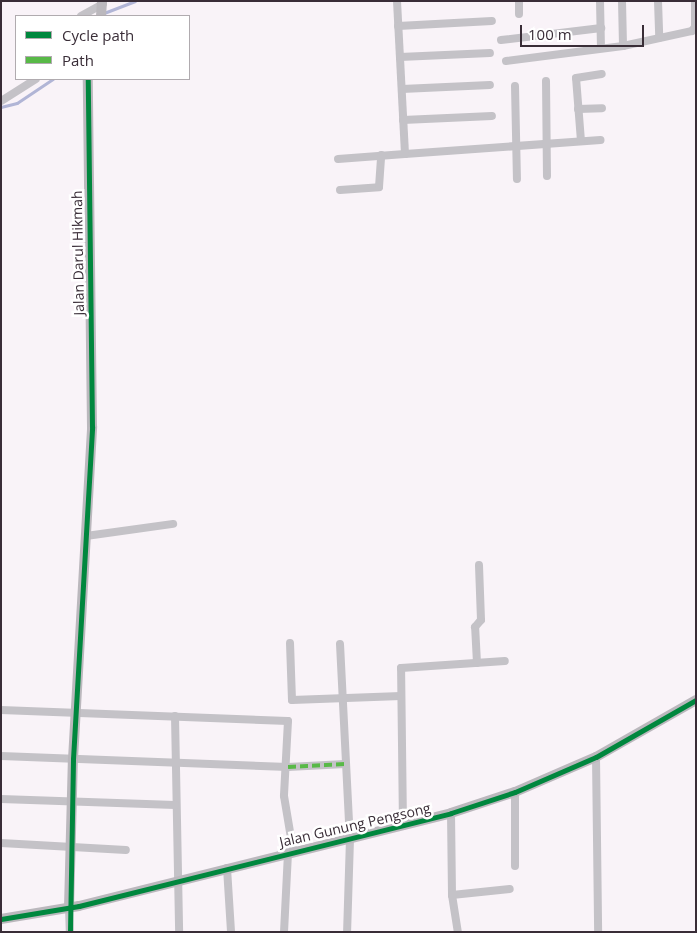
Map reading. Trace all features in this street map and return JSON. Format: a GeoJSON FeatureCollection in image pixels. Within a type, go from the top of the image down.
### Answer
{"type":"FeatureCollection","features":[{"type":"Feature","properties":{"kind":"street"},"geometry":{"type":"LineString","coordinates":[[397,1],[405,154]]}},
{"type":"Feature","properties":{"kind":"street"},"geometry":{"type":"LineString","coordinates":[[519,1],[519,14]]}},
{"type":"Feature","properties":{"kind":"street"},"geometry":{"type":"LineString","coordinates":[[600,1],[602,48]]}},
{"type":"Feature","properties":{"kind":"street"},"geometry":{"type":"LineString","coordinates":[[622,1],[623,46]]}},
{"type":"Feature","properties":{"kind":"street"},"geometry":{"type":"LineString","coordinates":[[658,1],[659,38]]}},
{"type":"Feature","properties":{"kind":"street"},"geometry":{"type":"LineString","coordinates":[[506,61],[623,46],[692,31],[696,17],[695,1]]}},
{"type":"Feature","properties":{"kind":"street"},"geometry":{"type":"LineString","coordinates":[[83,15],[102,7]]}},
{"type":"Feature","properties":{"kind":"street"},"geometry":{"type":"LineString","coordinates":[[398,26],[492,21]]}},
{"type":"Feature","properties":{"kind":"street"},"geometry":{"type":"LineString","coordinates":[[501,40],[601,28]]}},
{"type":"Feature","properties":{"kind":"street"},"geometry":{"type":"LineString","coordinates":[[400,57],[490,53]]}},
{"type":"Feature","properties":{"kind":"street"},"geometry":{"type":"LineString","coordinates":[[580,141],[576,78],[602,74]]}},
{"type":"Feature","properties":{"kind":"street"},"geometry":{"type":"LineString","coordinates":[[1,101],[34,80]]}},
{"type":"Feature","properties":{"kind":"street","name":"Jalan Darul Hikmah"},"geometry":{"type":"LineString","coordinates":[[69,908],[75,711],[92,427],[88,80]]}},
{"type":"Feature","properties":{"kind":"street"},"geometry":{"type":"LineString","coordinates":[[546,81],[547,176]]}},
{"type":"Feature","properties":{"kind":"street"},"geometry":{"type":"LineString","coordinates":[[402,89],[490,85]]}},
{"type":"Feature","properties":{"kind":"street"},"geometry":{"type":"LineString","coordinates":[[515,86],[517,179]]}},
{"type":"Feature","properties":{"kind":"street"},"geometry":{"type":"LineString","coordinates":[[578,109],[602,108]]}},
{"type":"Feature","properties":{"kind":"street"},"geometry":{"type":"LineString","coordinates":[[403,120],[492,116]]}},
{"type":"Feature","properties":{"kind":"street"},"geometry":{"type":"LineString","coordinates":[[338,158],[517,148],[601,140]]}},
{"type":"Feature","properties":{"kind":"street"},"geometry":{"type":"LineString","coordinates":[[340,190],[379,187],[381,156]]}},
{"type":"Feature","properties":{"kind":"street"},"geometry":{"type":"LineString","coordinates":[[86,536],[172,524]]}},
{"type":"Feature","properties":{"kind":"street"},"geometry":{"type":"LineString","coordinates":[[477,662],[475,627],[482,620],[479,566]]}},
{"type":"Feature","properties":{"kind":"street"},"geometry":{"type":"LineString","coordinates":[[290,643],[290,699],[401,696]]}},
{"type":"Feature","properties":{"kind":"street"},"geometry":{"type":"LineString","coordinates":[[340,644],[350,839],[347,932]]}},
{"type":"Feature","properties":{"kind":"street"},"geometry":{"type":"LineString","coordinates":[[403,826],[401,696],[404,667],[505,661]]}},
{"type":"Feature","properties":{"kind":"street","name":"Jalan Gunung Pengsong"},"geometry":{"type":"LineString","coordinates":[[1,919],[69,908],[290,851],[350,839],[451,813],[515,792],[596,757],[696,700]]}},
{"type":"Feature","properties":{"kind":"street"},"geometry":{"type":"LineString","coordinates":[[1,710],[75,711],[289,721],[288,767],[284,796],[290,851],[284,932]]}},
{"type":"Feature","properties":{"kind":"street"},"geometry":{"type":"LineString","coordinates":[[175,716],[175,805],[179,932]]}},
{"type":"Feature","properties":{"kind":"street"},"geometry":{"type":"LineString","coordinates":[[1,756],[288,767],[345,764]]}},
{"type":"Feature","properties":{"kind":"street"},"geometry":{"type":"LineString","coordinates":[[596,757],[598,932]]}},
{"type":"Feature","properties":{"kind":"street"},"geometry":{"type":"LineString","coordinates":[[515,792],[515,866]]}},
{"type":"Feature","properties":{"kind":"street"},"geometry":{"type":"LineString","coordinates":[[1,799],[175,805]]}},
{"type":"Feature","properties":{"kind":"street"},"geometry":{"type":"LineString","coordinates":[[451,813],[452,895],[458,932]]}},
{"type":"Feature","properties":{"kind":"street"},"geometry":{"type":"LineString","coordinates":[[1,844],[126,850]]}},
{"type":"Feature","properties":{"kind":"street"},"geometry":{"type":"LineString","coordinates":[[227,868],[231,932]]}},
{"type":"Feature","properties":{"kind":"street"},"geometry":{"type":"LineString","coordinates":[[452,895],[510,889]]}},
{"type":"Feature","properties":{"kind":"street"},"geometry":{"type":"LineString","coordinates":[[69,908],[70,932]]}},
{"type":"Feature","properties":{"kind":"waterway"},"geometry":{"type":"LineString","coordinates":[[104,13],[135,1]]}},
{"type":"Feature","properties":{"kind":"waterway"},"geometry":{"type":"LineString","coordinates":[[1,107],[17,103],[52,80]]}},
{"type":"Feature","properties":{"kind":"marked path"},"geometry":{"type":"LineString","coordinates":[[288,767],[345,764]]}},
{"type":"Feature","properties":{"kind":"cycle path"},"geometry":{"type":"LineString","coordinates":[[70,932],[73,759],[92,427],[88,80]]}},
{"type":"Feature","properties":{"kind":"cycle path"},"geometry":{"type":"LineString","coordinates":[[1,919],[79,906],[451,813],[515,792],[596,757],[696,700]]}}]}
